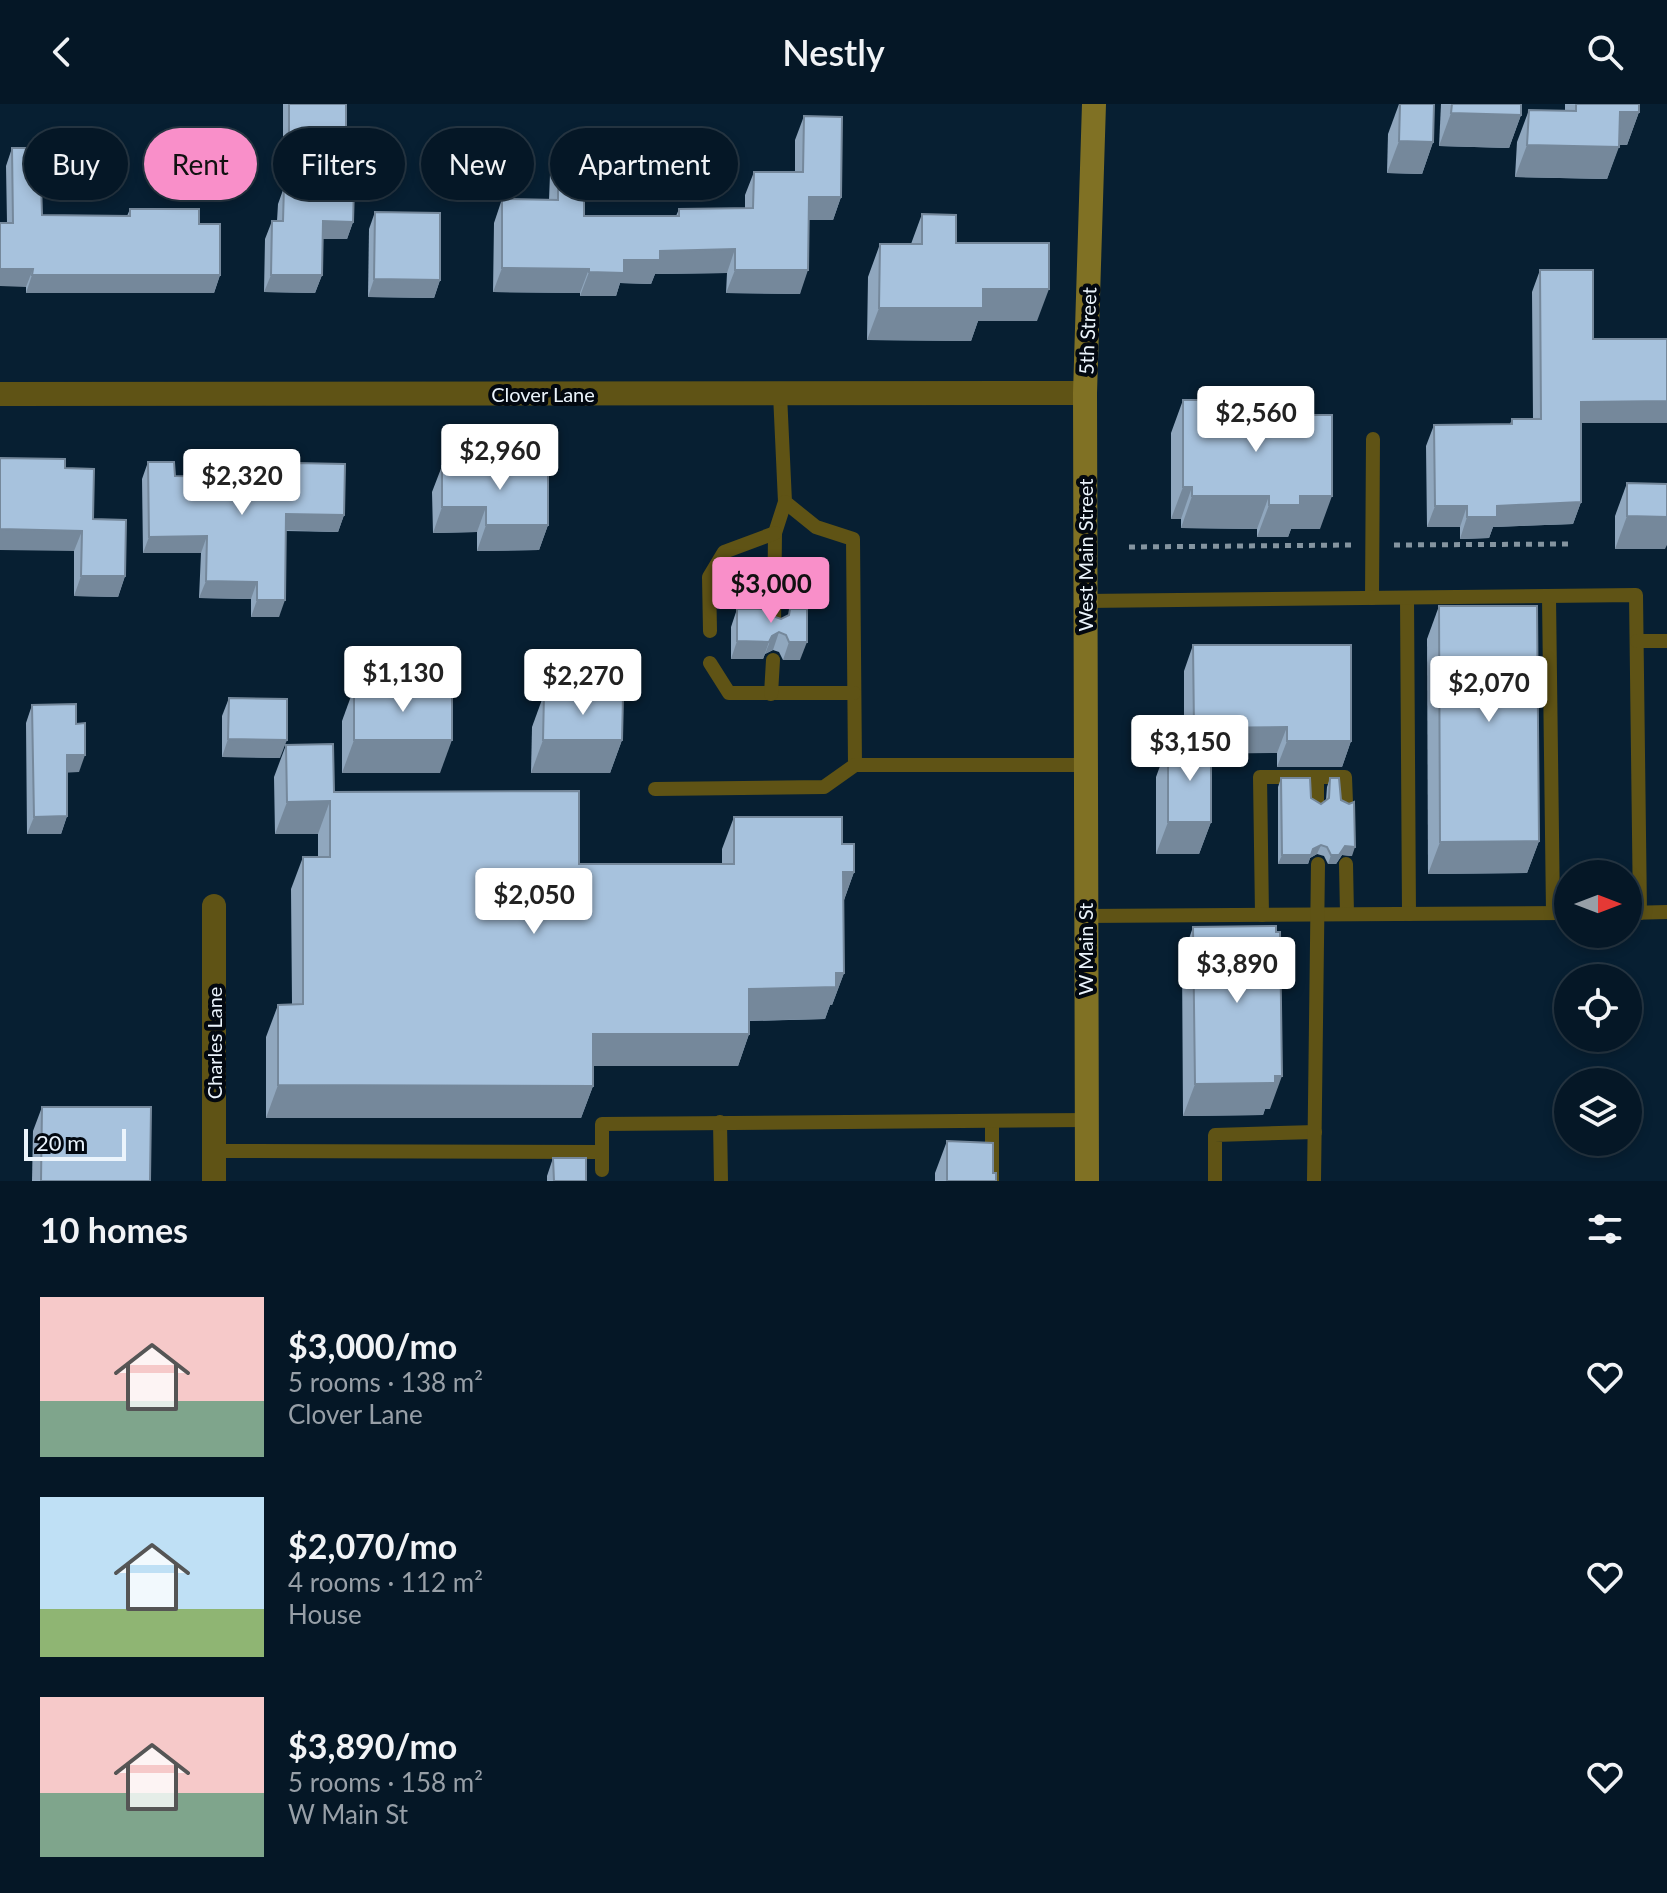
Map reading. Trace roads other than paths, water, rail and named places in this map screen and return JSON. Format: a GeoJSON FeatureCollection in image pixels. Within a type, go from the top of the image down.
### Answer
{"type":"FeatureCollection","features":[{"type":"Feature","properties":{"kind":"main road","name":"5th Street"},"geometry":{"type":"LineString","coordinates":[[1085,393],[1094,104]]}},
{"type":"Feature","properties":{"kind":"main road","name":"West Main Street"},"geometry":{"type":"LineString","coordinates":[[1085,393],[1085,717]]}},
{"type":"Feature","properties":{"kind":"main road","name":"W Main St"},"geometry":{"type":"LineString","coordinates":[[1085,717],[1087,1181]]}},
{"type":"Feature","properties":{"kind":"street","name":"Clover Lane"},"geometry":{"type":"LineString","coordinates":[[0,394],[1085,393]]}},
{"type":"Feature","properties":{"kind":"street","name":"Charles Lane"},"geometry":{"type":"LineString","coordinates":[[214,906],[214,1181]]}},
{"type":"Feature","properties":{"kind":"lane"},"geometry":{"type":"LineString","coordinates":[[774,627],[775,533],[785,502],[780,394]]}},
{"type":"Feature","properties":{"kind":"lane"},"geometry":{"type":"LineString","coordinates":[[1372,598],[1373,439]]}},
{"type":"Feature","properties":{"kind":"lane"},"geometry":{"type":"LineString","coordinates":[[785,502],[816,527],[853,539],[855,765]]}},
{"type":"Feature","properties":{"kind":"lane"},"geometry":{"type":"LineString","coordinates":[[710,631],[709,577],[724,552],[775,533]]}},
{"type":"Feature","properties":{"kind":"lane"},"geometry":{"type":"LineString","coordinates":[[1085,601],[1636,595],[1635,860]]}},
{"type":"Feature","properties":{"kind":"lane"},"geometry":{"type":"LineString","coordinates":[[1549,597],[1558,860]]}},
{"type":"Feature","properties":{"kind":"lane"},"geometry":{"type":"LineString","coordinates":[[1407,598],[1409,914]]}},
{"type":"Feature","properties":{"kind":"lane"},"geometry":{"type":"LineString","coordinates":[[1637,641],[1667,641]]}},
{"type":"Feature","properties":{"kind":"lane"},"geometry":{"type":"LineString","coordinates":[[771,694],[773,660]]}},
{"type":"Feature","properties":{"kind":"lane"},"geometry":{"type":"LineString","coordinates":[[710,663],[729,693],[854,693]]}},
{"type":"Feature","properties":{"kind":"lane"},"geometry":{"type":"LineString","coordinates":[[655,789],[824,787],[855,765],[1085,765]]}},
{"type":"Feature","properties":{"kind":"lane"},"geometry":{"type":"LineString","coordinates":[[1262,915],[1260,777],[1345,777],[1346,803]]}},
{"type":"Feature","properties":{"kind":"lane"},"geometry":{"type":"LineString","coordinates":[[1317,777],[1317,803]]}},
{"type":"Feature","properties":{"kind":"lane"},"geometry":{"type":"LineString","coordinates":[[1314,1181],[1318,864]]}},
{"type":"Feature","properties":{"kind":"lane"},"geometry":{"type":"LineString","coordinates":[[1346,864],[1347,914]]}},
{"type":"Feature","properties":{"kind":"lane"},"geometry":{"type":"LineString","coordinates":[[1642,913],[1667,912]]}},
{"type":"Feature","properties":{"kind":"lane"},"geometry":{"type":"LineString","coordinates":[[1085,916],[1554,913]]}},
{"type":"Feature","properties":{"kind":"lane"},"geometry":{"type":"LineString","coordinates":[[602,1170],[602,1124],[1087,1120]]}},
{"type":"Feature","properties":{"kind":"lane"},"geometry":{"type":"LineString","coordinates":[[992,1121],[992,1181]]}},
{"type":"Feature","properties":{"kind":"lane"},"geometry":{"type":"LineString","coordinates":[[720,1122],[721,1181]]}},
{"type":"Feature","properties":{"kind":"lane"},"geometry":{"type":"LineString","coordinates":[[1215,1181],[1215,1135],[1315,1132]]}},
{"type":"Feature","properties":{"kind":"lane"},"geometry":{"type":"LineString","coordinates":[[214,1151],[602,1152]]}}]}
